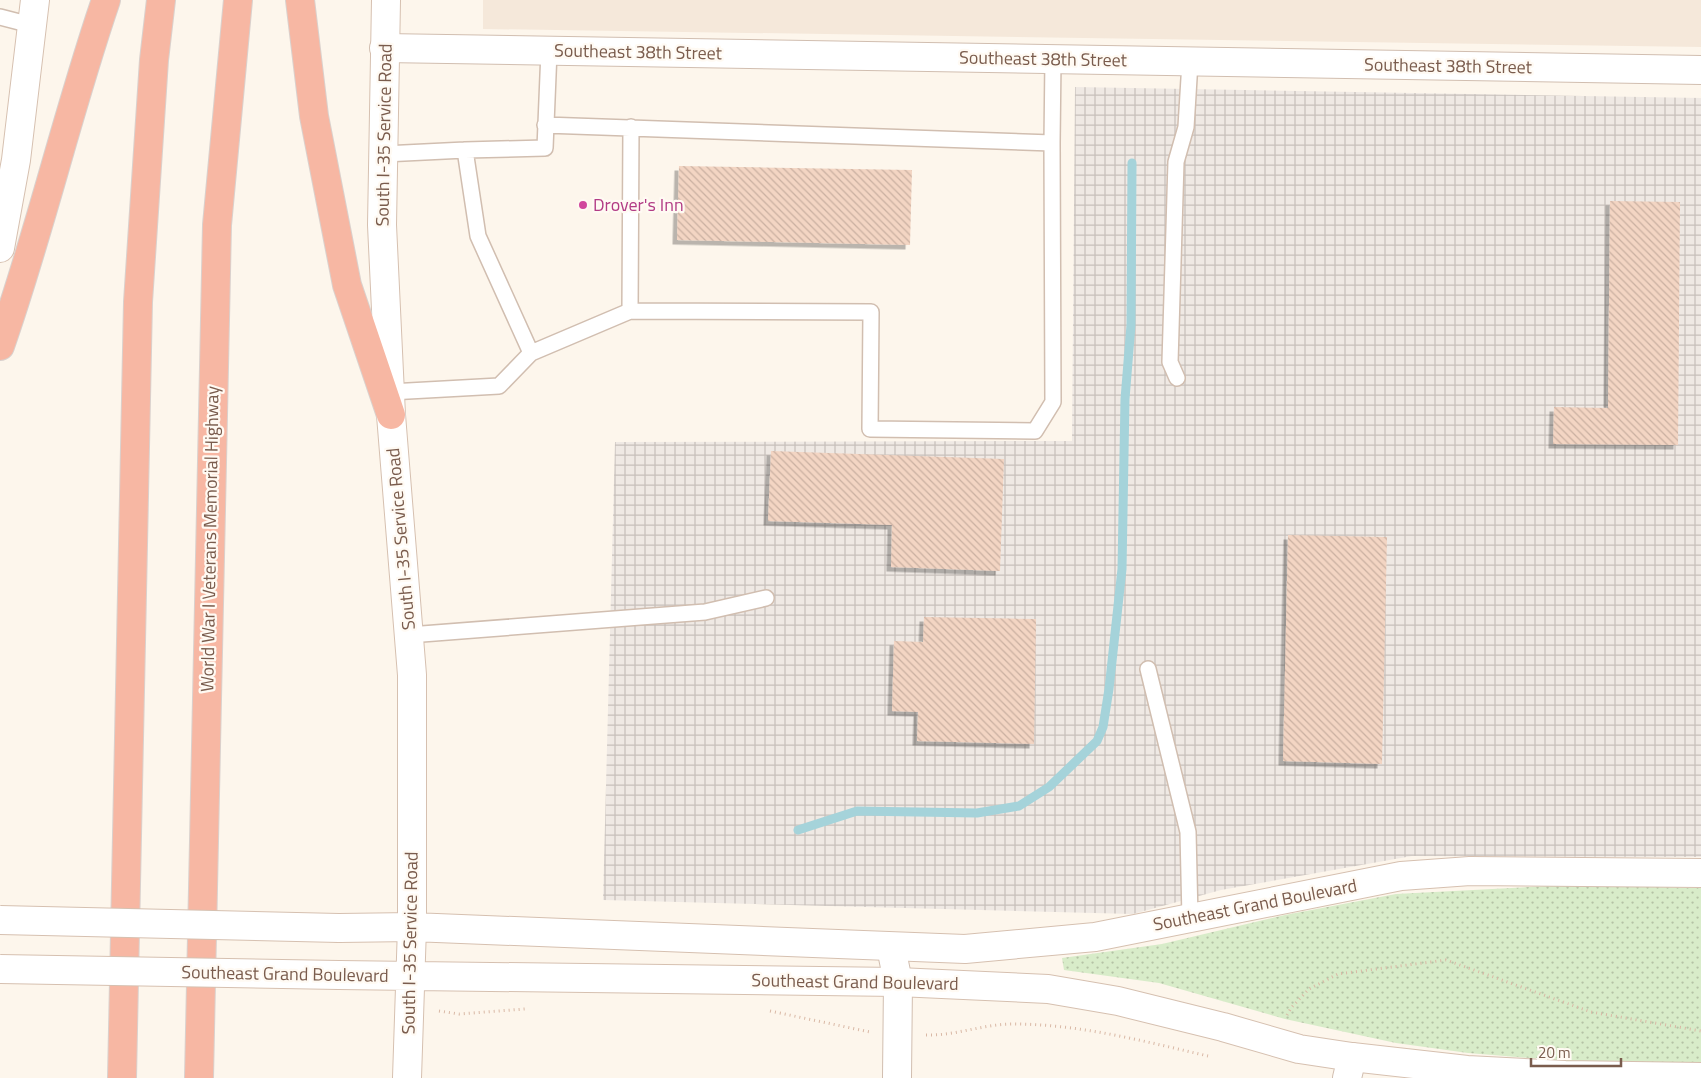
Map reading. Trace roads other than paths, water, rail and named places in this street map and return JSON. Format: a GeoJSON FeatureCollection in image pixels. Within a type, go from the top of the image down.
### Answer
{"type":"FeatureCollection","features":[{"type":"Feature","properties":{"kind":"highway"},"geometry":{"type":"LineString","coordinates":[[0,346],[24,279],[82,69],[106,0]]}},
{"type":"Feature","properties":{"kind":"highway"},"geometry":{"type":"LineString","coordinates":[[122,1078],[138,302],[154,60],[161,0]]}},
{"type":"Feature","properties":{"kind":"highway","name":"World War I Veterans Memorial Highway"},"geometry":{"type":"LineString","coordinates":[[200,1078],[217,225],[238,0]]}},
{"type":"Feature","properties":{"kind":"highway"},"geometry":{"type":"LineString","coordinates":[[300,0],[314,116],[348,285],[390,403]]}},
{"type":"Feature","properties":{"kind":"street","name":"South I-35 Service Road"},"geometry":{"type":"LineString","coordinates":[[386,0],[382,225],[390,403],[409,635],[412,742],[412,927],[407,1078]]}},
{"type":"Feature","properties":{"kind":"street"},"geometry":{"type":"LineString","coordinates":[[0,248],[8,161],[33,12]]}},
{"type":"Feature","properties":{"kind":"street","name":"Southeast 38th Street"},"geometry":{"type":"LineString","coordinates":[[384,48],[1701,70]]}},
{"type":"Feature","properties":{"kind":"street","name":"Southeast Grand Boulevard"},"geometry":{"type":"LineString","coordinates":[[0,920],[339,928],[412,927],[965,949],[1095,937],[1400,876],[1470,871],[1701,873]]}},
{"type":"Feature","properties":{"kind":"street"},"geometry":{"type":"LineString","coordinates":[[892,947],[898,982],[897,1078]]}},
{"type":"Feature","properties":{"kind":"street","name":"Southeast Grand Boulevard"},"geometry":{"type":"LineString","coordinates":[[0,969],[411,977],[898,982],[1057,990],[1118,1001],[1299,1049],[1349,1068],[1701,1077]]}},
{"type":"Feature","properties":{"kind":"lane"},"geometry":{"type":"LineString","coordinates":[[0,17],[33,12]]}},
{"type":"Feature","properties":{"kind":"lane"},"geometry":{"type":"LineString","coordinates":[[384,154],[545,148],[548,51]]}},
{"type":"Feature","properties":{"kind":"lane"},"geometry":{"type":"LineString","coordinates":[[390,403],[499,386],[531,354],[630,311],[871,312],[870,429],[1036,431],[1053,402],[1053,59]]}},
{"type":"Feature","properties":{"kind":"lane"},"geometry":{"type":"LineString","coordinates":[[1177,378],[1170,362],[1176,162],[1186,127],[1190,62]]}},
{"type":"Feature","properties":{"kind":"lane"},"geometry":{"type":"LineString","coordinates":[[545,125],[631,126],[1052,143]]}},
{"type":"Feature","properties":{"kind":"lane"},"geometry":{"type":"LineString","coordinates":[[630,311],[631,126]]}},
{"type":"Feature","properties":{"kind":"lane"},"geometry":{"type":"LineString","coordinates":[[465,150],[478,236],[531,354]]}},
{"type":"Feature","properties":{"kind":"lane"},"geometry":{"type":"LineString","coordinates":[[409,635],[705,612],[766,598]]}},
{"type":"Feature","properties":{"kind":"lane"},"geometry":{"type":"LineString","coordinates":[[1148,669],[1188,832],[1190,918]]}},
{"type":"Feature","properties":{"kind":"waterway"},"geometry":{"type":"LineString","coordinates":[[798,830],[857,811],[977,813],[1019,806],[1049,787],[1097,741],[1103,727],[1109,689],[1122,569],[1125,399],[1131,325],[1132,163]]}},
{"type":"Feature","properties":{"kind":"place","name":"Drover's Inn"},"geometry":{"type":"Point","coordinates":[583,205]}}]}
